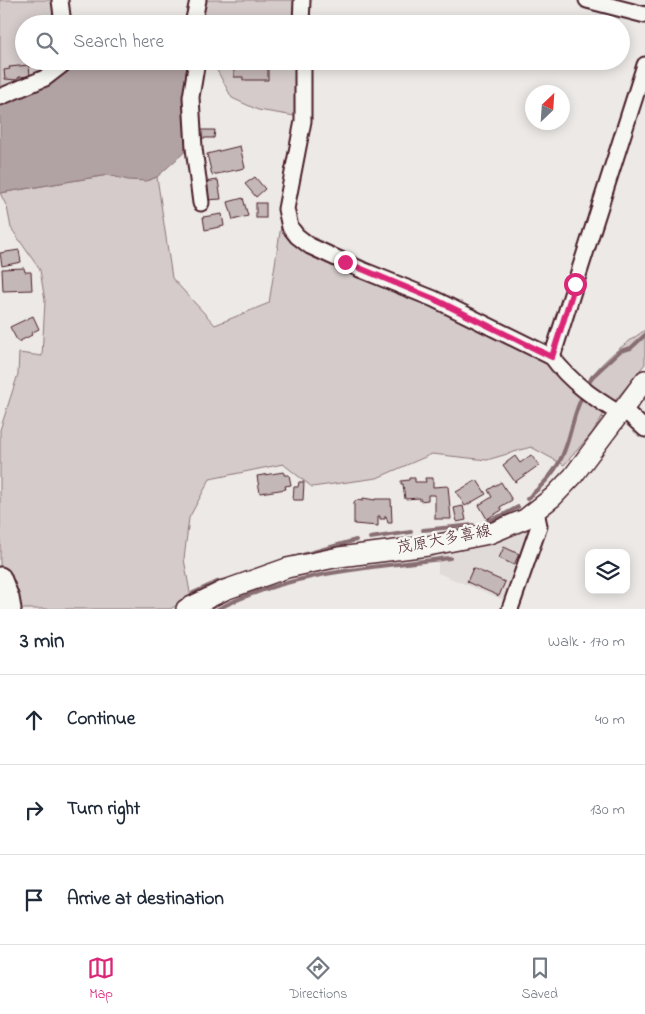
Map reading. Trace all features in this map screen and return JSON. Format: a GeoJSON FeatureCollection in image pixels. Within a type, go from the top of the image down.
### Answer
{"type":"FeatureCollection","features":[{"type":"Feature","properties":{"kind":"highway"},"geometry":{"type":"LineString","coordinates":[[0,578],[10,609]]}},
{"type":"Feature","properties":{"kind":"main road","name":"茂原大多喜線"},"geometry":{"type":"LineString","coordinates":[[186,609],[224,590],[287,568],[339,558],[428,546],[489,534],[513,525],[536,511],[553,497],[573,476],[645,380]]}},
{"type":"Feature","properties":{"kind":"street"},"geometry":{"type":"LineString","coordinates":[[60,0],[62,15]]}},
{"type":"Feature","properties":{"kind":"street"},"geometry":{"type":"LineString","coordinates":[[195,15],[198,0]]}},
{"type":"Feature","properties":{"kind":"street"},"geometry":{"type":"LineString","coordinates":[[301,15],[302,0]]}},
{"type":"Feature","properties":{"kind":"street"},"geometry":{"type":"LineString","coordinates":[[587,0],[645,15]]}},
{"type":"Feature","properties":{"kind":"street"},"geometry":{"type":"LineString","coordinates":[[552,357],[645,65]]}},
{"type":"Feature","properties":{"kind":"street"},"geometry":{"type":"LineString","coordinates":[[0,97],[45,78],[55,70]]}},
{"type":"Feature","properties":{"kind":"street"},"geometry":{"type":"LineString","coordinates":[[196,70],[191,98],[194,148],[201,203]]}},
{"type":"Feature","properties":{"kind":"street"},"geometry":{"type":"LineString","coordinates":[[303,70],[304,120],[286,208],[290,227],[297,236],[310,246],[362,270],[434,299],[552,357],[563,372],[577,385],[598,401],[621,411],[645,429]]}},
{"type":"Feature","properties":{"kind":"street"},"geometry":{"type":"LineString","coordinates":[[510,609],[538,526],[536,511]]}},
{"type":"Feature","properties":{"kind":"shaded area"},"geometry":{"type":"Polygon","coordinates":[[[0,0],[54,0],[55,15],[15,15],[15,70],[47,70],[0,92],[0,0]]]}},
{"type":"Feature","properties":{"kind":"shaded area"},"geometry":{"type":"Polygon","coordinates":[[[202,0],[299,0],[298,15],[200,15],[202,0]]]}},
{"type":"Feature","properties":{"kind":"shaded area"},"geometry":{"type":"Polygon","coordinates":[[[58,70],[193,70],[189,148],[157,177],[147,181],[128,180],[108,175],[0,193],[0,102],[58,70]]]}},
{"type":"Feature","properties":{"kind":"shaded area"},"geometry":{"type":"Polygon","coordinates":[[[217,70],[301,70],[301,117],[258,110],[232,98],[217,70]]]}},
{"type":"Feature","properties":{"kind":"shaded area"},"geometry":{"type":"Polygon","coordinates":[[[108,175],[139,180],[157,177],[172,278],[215,325],[269,303],[283,213],[288,229],[546,357],[605,412],[592,433],[564,465],[531,447],[487,460],[432,454],[377,478],[312,487],[283,464],[210,479],[189,518],[184,559],[191,598],[170,609],[8,609],[0,599],[0,430],[18,374],[19,353],[42,356],[45,301],[40,270],[11,228],[7,207],[0,193],[108,175]]]}},
{"type":"Feature","properties":{"kind":"shaded area"},"geometry":{"type":"Polygon","coordinates":[[[645,330],[645,364],[613,403],[585,388],[603,363],[645,330]]]}},
{"type":"Feature","properties":{"kind":"shaded area"},"geometry":{"type":"Polygon","coordinates":[[[524,529],[532,532],[509,602],[438,573],[438,556],[493,544],[524,529]]]}},
{"type":"Feature","properties":{"kind":"building"},"geometry":{"type":"Polygon","coordinates":[[[15,66],[15,70],[29,70],[30,76],[19,77],[17,80],[5,79],[4,70],[10,69],[9,67],[15,66]]]}},
{"type":"Feature","properties":{"kind":"building"},"geometry":{"type":"Polygon","coordinates":[[[234,70],[268,70],[268,80],[243,80],[243,77],[234,77],[234,70]]]}},
{"type":"Feature","properties":{"kind":"building"},"geometry":{"type":"Polygon","coordinates":[[[197,130],[215,130],[214,138],[197,138],[197,130]]]}},
{"type":"Feature","properties":{"kind":"building"},"geometry":{"type":"Polygon","coordinates":[[[240,146],[245,168],[212,175],[207,154],[240,146]]]}},
{"type":"Feature","properties":{"kind":"building"},"geometry":{"type":"Polygon","coordinates":[[[255,177],[265,189],[256,197],[245,184],[255,177]]]}},
{"type":"Feature","properties":{"kind":"building"},"geometry":{"type":"Polygon","coordinates":[[[218,180],[221,199],[207,200],[204,182],[218,180]]]}},
{"type":"Feature","properties":{"kind":"building"},"geometry":{"type":"Polygon","coordinates":[[[243,198],[248,216],[233,220],[228,202],[243,198]]]}},
{"type":"Feature","properties":{"kind":"building"},"geometry":{"type":"Polygon","coordinates":[[[256,203],[266,203],[266,218],[256,218],[256,203]]]}},
{"type":"Feature","properties":{"kind":"building"},"geometry":{"type":"Polygon","coordinates":[[[222,214],[224,226],[205,230],[203,217],[222,214]]]}},
{"type":"Feature","properties":{"kind":"building"},"geometry":{"type":"Polygon","coordinates":[[[19,250],[21,262],[2,266],[0,253],[19,250]]]}},
{"type":"Feature","properties":{"kind":"building"},"geometry":{"type":"Polygon","coordinates":[[[24,268],[25,272],[31,272],[32,290],[3,291],[2,269],[24,268]]]}},
{"type":"Feature","properties":{"kind":"building"},"geometry":{"type":"Polygon","coordinates":[[[33,316],[39,329],[18,342],[10,327],[33,316]]]}},
{"type":"Feature","properties":{"kind":"building"},"geometry":{"type":"Polygon","coordinates":[[[531,455],[539,465],[515,482],[503,465],[515,456],[520,463],[531,455]]]}},
{"type":"Feature","properties":{"kind":"building"},"geometry":{"type":"Polygon","coordinates":[[[284,472],[284,475],[289,475],[291,485],[285,486],[286,489],[260,493],[257,476],[284,472]]]}},
{"type":"Feature","properties":{"kind":"building"},"geometry":{"type":"Polygon","coordinates":[[[409,478],[415,478],[415,482],[426,482],[425,478],[433,478],[433,487],[448,486],[451,519],[435,519],[435,495],[428,495],[428,500],[420,501],[420,498],[405,499],[401,481],[409,480],[409,478]]]}},
{"type":"Feature","properties":{"kind":"building"},"geometry":{"type":"Polygon","coordinates":[[[477,480],[486,494],[465,506],[456,492],[477,480]]]}},
{"type":"Feature","properties":{"kind":"building"},"geometry":{"type":"Polygon","coordinates":[[[299,482],[304,482],[303,500],[293,500],[294,487],[298,487],[299,482]]]}},
{"type":"Feature","properties":{"kind":"building"},"geometry":{"type":"Polygon","coordinates":[[[501,482],[512,500],[500,507],[502,510],[487,519],[479,505],[492,497],[488,490],[501,482]]]}},
{"type":"Feature","properties":{"kind":"building"},"geometry":{"type":"Polygon","coordinates":[[[363,498],[375,500],[391,499],[392,523],[388,523],[386,516],[385,519],[380,519],[380,516],[378,516],[378,526],[354,524],[354,503],[357,500],[363,501],[363,498]]]}},
{"type":"Feature","properties":{"kind":"building"},"geometry":{"type":"Polygon","coordinates":[[[463,506],[466,520],[457,522],[454,508],[463,506]]]}},
{"type":"Feature","properties":{"kind":"building"},"geometry":{"type":"Polygon","coordinates":[[[504,547],[519,554],[514,565],[499,558],[504,547]]]}},
{"type":"Feature","properties":{"kind":"building"},"geometry":{"type":"Polygon","coordinates":[[[473,568],[505,582],[499,596],[467,582],[473,568]]]}},
{"type":"Feature","properties":{"kind":"waterway"},"geometry":{"type":"LineString","coordinates":[[587,387],[592,377],[620,351],[631,348],[645,335]]}},
{"type":"Feature","properties":{"kind":"waterway"},"geometry":{"type":"LineString","coordinates":[[527,499],[544,483],[562,457],[584,393]]}},
{"type":"Feature","properties":{"kind":"waterway"},"geometry":{"type":"LineString","coordinates":[[485,522],[518,507]]}},
{"type":"Feature","properties":{"kind":"waterway"},"geometry":{"type":"LineString","coordinates":[[423,530],[473,525]]}},
{"type":"Feature","properties":{"kind":"waterway"},"geometry":{"type":"LineString","coordinates":[[370,538],[411,532]]}},
{"type":"Feature","properties":{"kind":"waterway"},"geometry":{"type":"LineString","coordinates":[[299,556],[356,540]]}},
{"type":"Feature","properties":{"kind":"waterway"},"geometry":{"type":"LineString","coordinates":[[218,609],[245,597],[302,579],[361,568],[450,558]]}},
{"type":"Feature","properties":{"kind":"waterway"},"geometry":{"type":"LineString","coordinates":[[193,593],[226,580]]}},
{"type":"Feature","properties":{"kind":"route"},"geometry":{"type":"LineString","coordinates":[[345,262],[434,299],[552,357],[575,284]]}}]}
